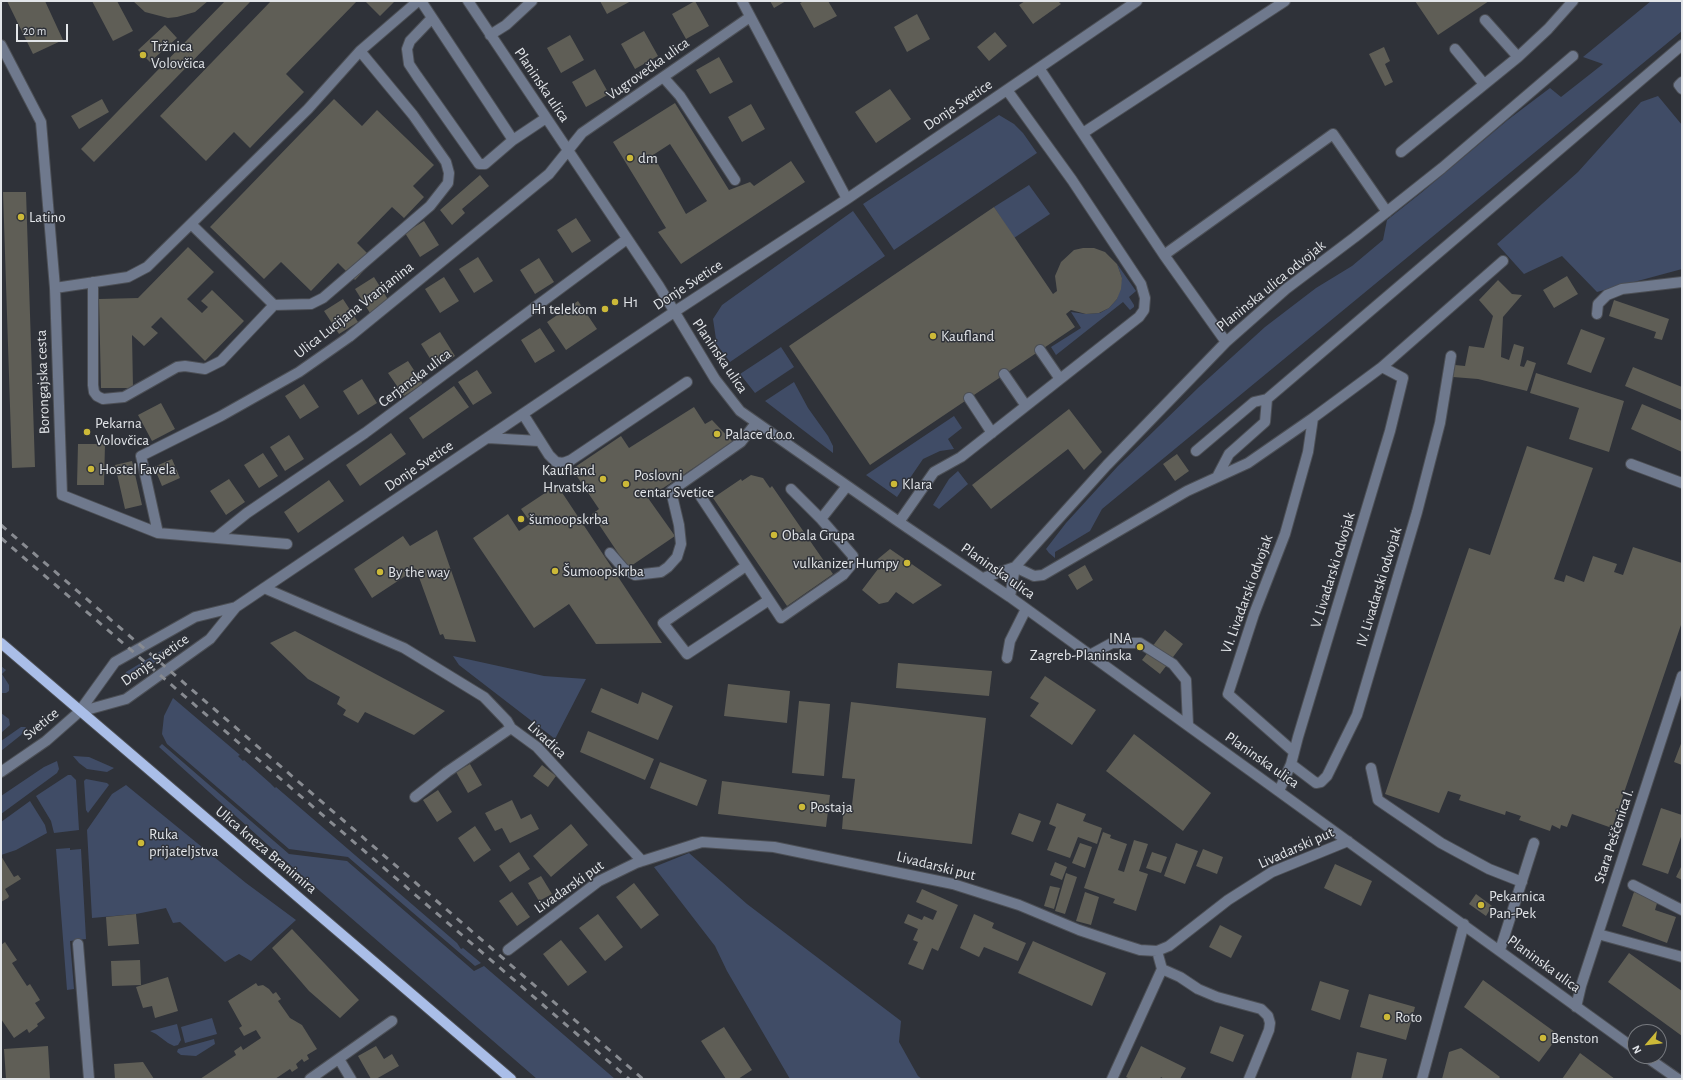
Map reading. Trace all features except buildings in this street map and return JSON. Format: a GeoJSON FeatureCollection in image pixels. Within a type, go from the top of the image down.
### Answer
{"type":"FeatureCollection","features":[{"type":"Feature","properties":{"kind":"main road","name":"Ulica kneza Branimira"},"geometry":{"type":"LineString","coordinates":[[1,643],[79,712],[511,1079]]}},
{"type":"Feature","properties":{"kind":"street"},"geometry":{"type":"LineString","coordinates":[[55,288],[128,276],[139,273],[147,267],[308,109],[360,51],[420,1],[512,140]]}},
{"type":"Feature","properties":{"kind":"street","name":"Planinska ulica"},"geometry":{"type":"LineString","coordinates":[[468,1],[658,286],[715,379],[740,411],[899,522],[1010,597],[1627,1042]]}},
{"type":"Feature","properties":{"kind":"street"},"geometry":{"type":"LineString","coordinates":[[490,35],[506,25],[532,1]]}},
{"type":"Feature","properties":{"kind":"street"},"geometry":{"type":"LineString","coordinates":[[742,1],[847,199]]}},
{"type":"Feature","properties":{"kind":"street","name":"Donje Svetice"},"geometry":{"type":"LineString","coordinates":[[79,712],[126,699],[210,639],[236,607],[674,312],[847,199],[1137,1]]}},
{"type":"Feature","properties":{"kind":"street"},"geometry":{"type":"LineString","coordinates":[[1083,133],[1285,1]]}},
{"type":"Feature","properties":{"kind":"street"},"geometry":{"type":"LineString","coordinates":[[1401,152],[1518,57],[1573,1]]}},
{"type":"Feature","properties":{"kind":"street","name":"Vugrovečka ulica"},"geometry":{"type":"LineString","coordinates":[[569,151],[582,133],[664,78],[672,70],[750,17]]}},
{"type":"Feature","properties":{"kind":"street"},"geometry":{"type":"LineString","coordinates":[[432,18],[410,41],[407,49],[409,64],[479,164],[486,164],[512,140],[546,118]]}},
{"type":"Feature","properties":{"kind":"street"},"geometry":{"type":"LineString","coordinates":[[1485,20],[1518,57]]}},
{"type":"Feature","properties":{"kind":"street","name":"Borongajska cesta"},"geometry":{"type":"LineString","coordinates":[[1,45],[41,122],[55,288],[62,495],[158,533],[287,544]]}},
{"type":"Feature","properties":{"kind":"street"},"geometry":{"type":"LineString","coordinates":[[1196,451],[1254,402],[1267,399],[1682,45]]}},
{"type":"Feature","properties":{"kind":"street"},"geometry":{"type":"LineString","coordinates":[[1455,49],[1484,84]]}},
{"type":"Feature","properties":{"kind":"street"},"geometry":{"type":"LineString","coordinates":[[93,282],[94,392],[103,399],[124,397],[177,368],[185,366],[205,369],[210,367],[221,360],[274,305],[311,304],[323,298],[430,206],[448,183],[449,173],[446,162],[413,115],[360,51]]}},
{"type":"Feature","properties":{"kind":"street","name":"Planinska ulica odvojak"},"geometry":{"type":"LineString","coordinates":[[983,578],[1015,567],[1107,465],[1226,342],[1286,289],[1387,212],[1573,56]]}},
{"type":"Feature","properties":{"kind":"street"},"geometry":{"type":"LineString","coordinates":[[1039,68],[1164,255],[1226,342]]}},
{"type":"Feature","properties":{"kind":"street"},"geometry":{"type":"LineString","coordinates":[[664,78],[680,96],[735,180]]}},
{"type":"Feature","properties":{"kind":"street"},"geometry":{"type":"LineString","coordinates":[[1682,82],[1679,85],[1682,89]]}},
{"type":"Feature","properties":{"kind":"street"},"geometry":{"type":"LineString","coordinates":[[899,522],[934,472],[961,457],[1139,317],[1144,310],[1145,298],[1142,284],[1068,174],[1007,90]]}},
{"type":"Feature","properties":{"kind":"street"},"geometry":{"type":"LineString","coordinates":[[1164,255],[1333,134],[1387,212]]}},
{"type":"Feature","properties":{"kind":"street","name":"Ulica Lucijana Vranjanina"},"geometry":{"type":"LineString","coordinates":[[158,533],[141,456],[221,416],[299,372],[330,350],[549,174],[569,151]]}},
{"type":"Feature","properties":{"kind":"street"},"geometry":{"type":"LineString","coordinates":[[191,224],[274,305]]}},
{"type":"Feature","properties":{"kind":"street","name":"Cerjanska ulica"},"geometry":{"type":"LineString","coordinates":[[217,537],[247,513],[365,433],[627,239]]}},
{"type":"Feature","properties":{"kind":"street"},"geometry":{"type":"LineString","coordinates":[[1010,597],[1015,567],[1034,576],[1043,575],[1187,490],[1248,463],[1313,418],[1382,367],[1503,261]]}},
{"type":"Feature","properties":{"kind":"street"},"geometry":{"type":"LineString","coordinates":[[1597,314],[1598,304],[1607,295],[1622,289],[1682,282]]}},
{"type":"Feature","properties":{"kind":"street"},"geometry":{"type":"LineString","coordinates":[[1040,350],[1060,380]]}},
{"type":"Feature","properties":{"kind":"street","name":"IV. Livadarski odvojak"},"geometry":{"type":"LineString","coordinates":[[1291,764],[1316,783],[1321,782],[1327,776],[1357,716],[1417,512],[1440,423],[1451,356]]}},
{"type":"Feature","properties":{"kind":"street","name":"V. Livadarski odvojak"},"geometry":{"type":"LineString","coordinates":[[1279,791],[1291,764],[1390,431],[1403,378],[1382,367]]}},
{"type":"Feature","properties":{"kind":"street"},"geometry":{"type":"LineString","coordinates":[[1004,374],[1026,406]]}},
{"type":"Feature","properties":{"kind":"street"},"geometry":{"type":"LineString","coordinates":[[523,414],[549,455],[556,462],[563,463],[570,460],[687,382]]}},
{"type":"Feature","properties":{"kind":"street"},"geometry":{"type":"LineString","coordinates":[[969,398],[992,433]]}},
{"type":"Feature","properties":{"kind":"street"},"geometry":{"type":"LineString","coordinates":[[1217,477],[1229,454],[1264,422],[1267,399]]}},
{"type":"Feature","properties":{"kind":"street","name":"VI. Livadarski odvojak"},"geometry":{"type":"LineString","coordinates":[[1294,752],[1228,694],[1254,614],[1285,534],[1308,452],[1313,418]]}},
{"type":"Feature","properties":{"kind":"street"},"geometry":{"type":"LineString","coordinates":[[610,553],[624,569],[634,575],[661,572],[668,566],[678,557],[681,544],[679,525],[670,491],[741,442],[756,423]]}},
{"type":"Feature","properties":{"kind":"street"},"geometry":{"type":"LineString","coordinates":[[488,438],[539,441]]}},
{"type":"Feature","properties":{"kind":"street"},"geometry":{"type":"LineString","coordinates":[[1631,464],[1682,484]]}},
{"type":"Feature","properties":{"kind":"street"},"geometry":{"type":"LineString","coordinates":[[821,519],[847,486]]}},
{"type":"Feature","properties":{"kind":"street"},"geometry":{"type":"LineString","coordinates":[[700,498],[781,618],[843,575],[853,563],[853,556],[821,519],[791,489]]}},
{"type":"Feature","properties":{"kind":"street"},"geometry":{"type":"LineString","coordinates":[[746,566],[663,623],[686,654],[769,600]]}},
{"type":"Feature","properties":{"kind":"street"},"geometry":{"type":"LineString","coordinates":[[264,588],[404,648],[484,697],[507,721],[510,728]]}},
{"type":"Feature","properties":{"kind":"street","name":"Donje Svetice"},"geometry":{"type":"LineString","coordinates":[[79,712],[115,662],[195,617],[236,607]]}},
{"type":"Feature","properties":{"kind":"street"},"geometry":{"type":"LineString","coordinates":[[1007,658],[1010,641],[1026,609]]}},
{"type":"Feature","properties":{"kind":"street"},"geometry":{"type":"LineString","coordinates":[[1090,655],[1112,643],[1140,643],[1173,664],[1186,680],[1188,725]]}},
{"type":"Feature","properties":{"kind":"street","name":"Stara Peščenica I."},"geometry":{"type":"LineString","coordinates":[[1576,1006],[1682,676]]}},
{"type":"Feature","properties":{"kind":"street","name":"Svetice"},"geometry":{"type":"LineString","coordinates":[[1,772],[46,741],[79,712]]}},
{"type":"Feature","properties":{"kind":"street","name":"Livadica"},"geometry":{"type":"LineString","coordinates":[[415,797],[447,772],[510,728],[537,747],[642,861]]}},
{"type":"Feature","properties":{"kind":"street"},"geometry":{"type":"LineString","coordinates":[[1371,768],[1378,800],[1441,843],[1489,869],[1522,882]]}},
{"type":"Feature","properties":{"kind":"street","name":"Livadarski put"},"geometry":{"type":"LineString","coordinates":[[508,950],[599,881],[642,861],[702,842],[774,847],[953,884],[1019,905],[1079,930],[1118,944],[1140,950],[1157,951],[1169,946],[1228,900],[1272,872],[1348,841]]}},
{"type":"Feature","properties":{"kind":"street"},"geometry":{"type":"LineString","coordinates":[[1500,950],[1534,843]]}},
{"type":"Feature","properties":{"kind":"street"},"geometry":{"type":"LineString","coordinates":[[1633,885],[1682,910]]}},
{"type":"Feature","properties":{"kind":"street"},"geometry":{"type":"LineString","coordinates":[[1422,1079],[1464,924]]}},
{"type":"Feature","properties":{"kind":"street"},"geometry":{"type":"LineString","coordinates":[[1598,934],[1682,957]]}},
{"type":"Feature","properties":{"kind":"street"},"geometry":{"type":"LineString","coordinates":[[78,944],[89,1079]]}},
{"type":"Feature","properties":{"kind":"street"},"geometry":{"type":"LineString","coordinates":[[1112,1079],[1162,969],[1157,951]]}},
{"type":"Feature","properties":{"kind":"street"},"geometry":{"type":"LineString","coordinates":[[1162,969],[1180,977],[1198,989],[1217,997],[1261,1010],[1268,1016],[1270,1022],[1269,1030],[1249,1079]]}},
{"type":"Feature","properties":{"kind":"street"},"geometry":{"type":"LineString","coordinates":[[310,1079],[392,1021]]}},
{"type":"Feature","properties":{"kind":"street"},"geometry":{"type":"LineString","coordinates":[[339,1059],[351,1079]]}},
{"type":"Feature","properties":{"kind":"street"},"geometry":{"type":"LineString","coordinates":[[1656,1064],[1678,1079]]}},
{"type":"Feature","properties":{"kind":"shaded area"},"geometry":{"type":"Polygon","coordinates":[[[1651,1],[1682,1],[1682,31],[1102,509],[1090,531],[1055,552],[1055,558],[1049,553],[1046,549],[1066,523],[1118,466],[1199,387],[1265,327],[1316,288],[1352,266],[1383,240],[1387,220],[1509,119],[1550,88],[1561,97],[1603,64],[1583,57],[1651,1]]]}},
{"type":"Feature","properties":{"kind":"shaded area"},"geometry":{"type":"Polygon","coordinates":[[[1658,96],[1682,125],[1682,269],[1597,292],[1562,256],[1524,274],[1497,244],[1578,172],[1641,102],[1658,96]]]}},
{"type":"Feature","properties":{"kind":"shaded area"},"geometry":{"type":"Polygon","coordinates":[[[999,115],[1014,124],[1023,133],[1037,153],[894,250],[863,204],[999,115]]]}},
{"type":"Feature","properties":{"kind":"shaded area"},"geometry":{"type":"Polygon","coordinates":[[[1029,185],[1050,214],[1014,238],[994,207],[1029,185]]]}},
{"type":"Feature","properties":{"kind":"shaded area"},"geometry":{"type":"Polygon","coordinates":[[[853,211],[885,256],[730,362],[714,341],[716,339],[713,319],[722,305],[853,211]]]}},
{"type":"Feature","properties":{"kind":"shaded area"},"geometry":{"type":"Polygon","coordinates":[[[1117,264],[1136,291],[1129,297],[1134,307],[1130,310],[1123,302],[1056,355],[1051,347],[1081,328],[1071,312],[1086,314],[1100,313],[1109,308],[1117,299],[1122,278],[1117,264]]]}},
{"type":"Feature","properties":{"kind":"shaded area"},"geometry":{"type":"Polygon","coordinates":[[[781,347],[794,367],[755,393],[740,374],[781,347]]]}},
{"type":"Feature","properties":{"kind":"shaded area"},"geometry":{"type":"Polygon","coordinates":[[[794,382],[808,408],[828,436],[833,446],[833,453],[765,401],[794,382]]]}},
{"type":"Feature","properties":{"kind":"shaded area"},"geometry":{"type":"Polygon","coordinates":[[[954,416],[962,428],[948,439],[954,449],[940,451],[923,459],[897,497],[866,475],[954,416]]]}},
{"type":"Feature","properties":{"kind":"shaded area"},"geometry":{"type":"Polygon","coordinates":[[[958,471],[968,484],[939,509],[933,505],[949,479],[958,471]]]}},
{"type":"Feature","properties":{"kind":"shaded area"},"geometry":{"type":"Polygon","coordinates":[[[169,646],[172,648],[171,652],[132,677],[125,675],[126,672],[169,646]]]}},
{"type":"Feature","properties":{"kind":"shaded area"},"geometry":{"type":"Polygon","coordinates":[[[453,656],[544,676],[586,679],[555,739],[459,665],[453,656]]]}},
{"type":"Feature","properties":{"kind":"shaded area"},"geometry":{"type":"Polygon","coordinates":[[[1,666],[6,670],[2,674],[9,685],[9,691],[6,693],[1,693],[1,666]]]}},
{"type":"Feature","properties":{"kind":"shaded area"},"geometry":{"type":"Polygon","coordinates":[[[173,698],[240,755],[238,756],[243,761],[244,760],[275,788],[276,787],[457,943],[461,949],[463,948],[481,963],[475,966],[348,857],[289,849],[167,744],[162,734],[164,716],[173,698]]]}},
{"type":"Feature","properties":{"kind":"shaded area"},"geometry":{"type":"Polygon","coordinates":[[[1,713],[9,719],[10,725],[1,733],[1,713]]]}},
{"type":"Feature","properties":{"kind":"shaded area"},"geometry":{"type":"Polygon","coordinates":[[[21,727],[26,727],[21,735],[1,751],[1,741],[21,727]]]}},
{"type":"Feature","properties":{"kind":"shaded area"},"geometry":{"type":"Polygon","coordinates":[[[162,744],[289,854],[347,861],[474,971],[484,966],[615,1079],[537,1079],[298,872],[159,747],[162,744]]]}},
{"type":"Feature","properties":{"kind":"shaded area"},"geometry":{"type":"Polygon","coordinates":[[[73,756],[89,757],[114,768],[107,772],[87,769],[73,756]]]}},
{"type":"Feature","properties":{"kind":"shaded area"},"geometry":{"type":"Polygon","coordinates":[[[57,761],[59,769],[57,773],[1,814],[1,796],[44,767],[57,761]]]}},
{"type":"Feature","properties":{"kind":"shaded area"},"geometry":{"type":"Polygon","coordinates":[[[68,775],[71,775],[76,780],[79,830],[54,833],[51,821],[36,796],[68,775]]]}},
{"type":"Feature","properties":{"kind":"shaded area"},"geometry":{"type":"Polygon","coordinates":[[[86,779],[107,783],[109,785],[88,813],[86,810],[84,781],[86,779]]]}},
{"type":"Feature","properties":{"kind":"shaded area"},"geometry":{"type":"Polygon","coordinates":[[[126,785],[246,883],[296,920],[251,961],[239,954],[225,962],[180,922],[173,923],[166,908],[136,914],[92,918],[87,830],[112,794],[126,785]]]}},
{"type":"Feature","properties":{"kind":"shaded area"},"geometry":{"type":"Polygon","coordinates":[[[30,801],[45,825],[47,833],[16,850],[1,855],[1,822],[30,801]]]}},
{"type":"Feature","properties":{"kind":"shaded area"},"geometry":{"type":"Polygon","coordinates":[[[70,848],[70,850],[81,849],[86,939],[70,941],[74,989],[67,990],[56,849],[70,848]]]}},
{"type":"Feature","properties":{"kind":"shaded area"},"geometry":{"type":"Polygon","coordinates":[[[689,853],[747,904],[901,1021],[899,1042],[918,1076],[922,1079],[790,1079],[727,971],[715,946],[654,867],[689,853]]]}},
{"type":"Feature","properties":{"kind":"shaded area"},"geometry":{"type":"Polygon","coordinates":[[[212,1018],[217,1034],[185,1043],[181,1027],[212,1018]]]}},
{"type":"Feature","properties":{"kind":"shaded area"},"geometry":{"type":"Polygon","coordinates":[[[177,1024],[181,1040],[178,1045],[174,1046],[168,1043],[150,1031],[177,1024]]]}},
{"type":"Feature","properties":{"kind":"shaded area"},"geometry":{"type":"Polygon","coordinates":[[[214,1039],[215,1044],[196,1056],[181,1055],[177,1052],[178,1049],[214,1039]]]}},
{"type":"Feature","properties":{"kind":"railway"},"geometry":{"type":"LineString","coordinates":[[1,525],[643,1079]]}},
{"type":"Feature","properties":{"kind":"railway"},"geometry":{"type":"LineString","coordinates":[[1,538],[629,1079]]}},
{"type":"Feature","properties":{"kind":"place","name":"Tržnica Volovčica"},"geometry":{"type":"Point","coordinates":[143,55]}},
{"type":"Feature","properties":{"kind":"place","name":"dm"},"geometry":{"type":"Point","coordinates":[630,158]}},
{"type":"Feature","properties":{"kind":"place","name":"Latino"},"geometry":{"type":"Point","coordinates":[21,217]}},
{"type":"Feature","properties":{"kind":"place","name":"H1"},"geometry":{"type":"Point","coordinates":[615,302]}},
{"type":"Feature","properties":{"kind":"place","name":"H1 telekom"},"geometry":{"type":"Point","coordinates":[605,309]}},
{"type":"Feature","properties":{"kind":"place","name":"Kaufland"},"geometry":{"type":"Point","coordinates":[933,336]}},
{"type":"Feature","properties":{"kind":"place","name":"Pekarna Volovčica"},"geometry":{"type":"Point","coordinates":[87,432]}},
{"type":"Feature","properties":{"kind":"place","name":"Palace d.o.o."},"geometry":{"type":"Point","coordinates":[717,434]}},
{"type":"Feature","properties":{"kind":"place","name":"Hostel Favela"},"geometry":{"type":"Point","coordinates":[91,469]}},
{"type":"Feature","properties":{"kind":"place","name":"Kaufland Hrvatska"},"geometry":{"type":"Point","coordinates":[603,479]}},
{"type":"Feature","properties":{"kind":"place","name":"Poslovni centar Svetice"},"geometry":{"type":"Point","coordinates":[626,484]}},
{"type":"Feature","properties":{"kind":"place","name":"Klara"},"geometry":{"type":"Point","coordinates":[894,484]}},
{"type":"Feature","properties":{"kind":"place","name":"šumoopskrba"},"geometry":{"type":"Point","coordinates":[521,519]}},
{"type":"Feature","properties":{"kind":"place","name":"Obala Grupa"},"geometry":{"type":"Point","coordinates":[774,535]}},
{"type":"Feature","properties":{"kind":"place","name":"vulkanizer Humpy"},"geometry":{"type":"Point","coordinates":[907,563]}},
{"type":"Feature","properties":{"kind":"place","name":"Šumoopskrba"},"geometry":{"type":"Point","coordinates":[555,571]}},
{"type":"Feature","properties":{"kind":"place","name":"By the way"},"geometry":{"type":"Point","coordinates":[380,572]}},
{"type":"Feature","properties":{"kind":"place","name":"INA Zagreb-Planinska"},"geometry":{"type":"Point","coordinates":[1140,647]}},
{"type":"Feature","properties":{"kind":"place","name":"Postaja"},"geometry":{"type":"Point","coordinates":[802,807]}},
{"type":"Feature","properties":{"kind":"place","name":"Ruka prijateljstva"},"geometry":{"type":"Point","coordinates":[141,843]}},
{"type":"Feature","properties":{"kind":"place","name":"Pekarnica Pan-Pek"},"geometry":{"type":"Point","coordinates":[1481,905]}},
{"type":"Feature","properties":{"kind":"place","name":"Roto"},"geometry":{"type":"Point","coordinates":[1387,1017]}},
{"type":"Feature","properties":{"kind":"place","name":"Benston"},"geometry":{"type":"Point","coordinates":[1543,1038]}}]}
